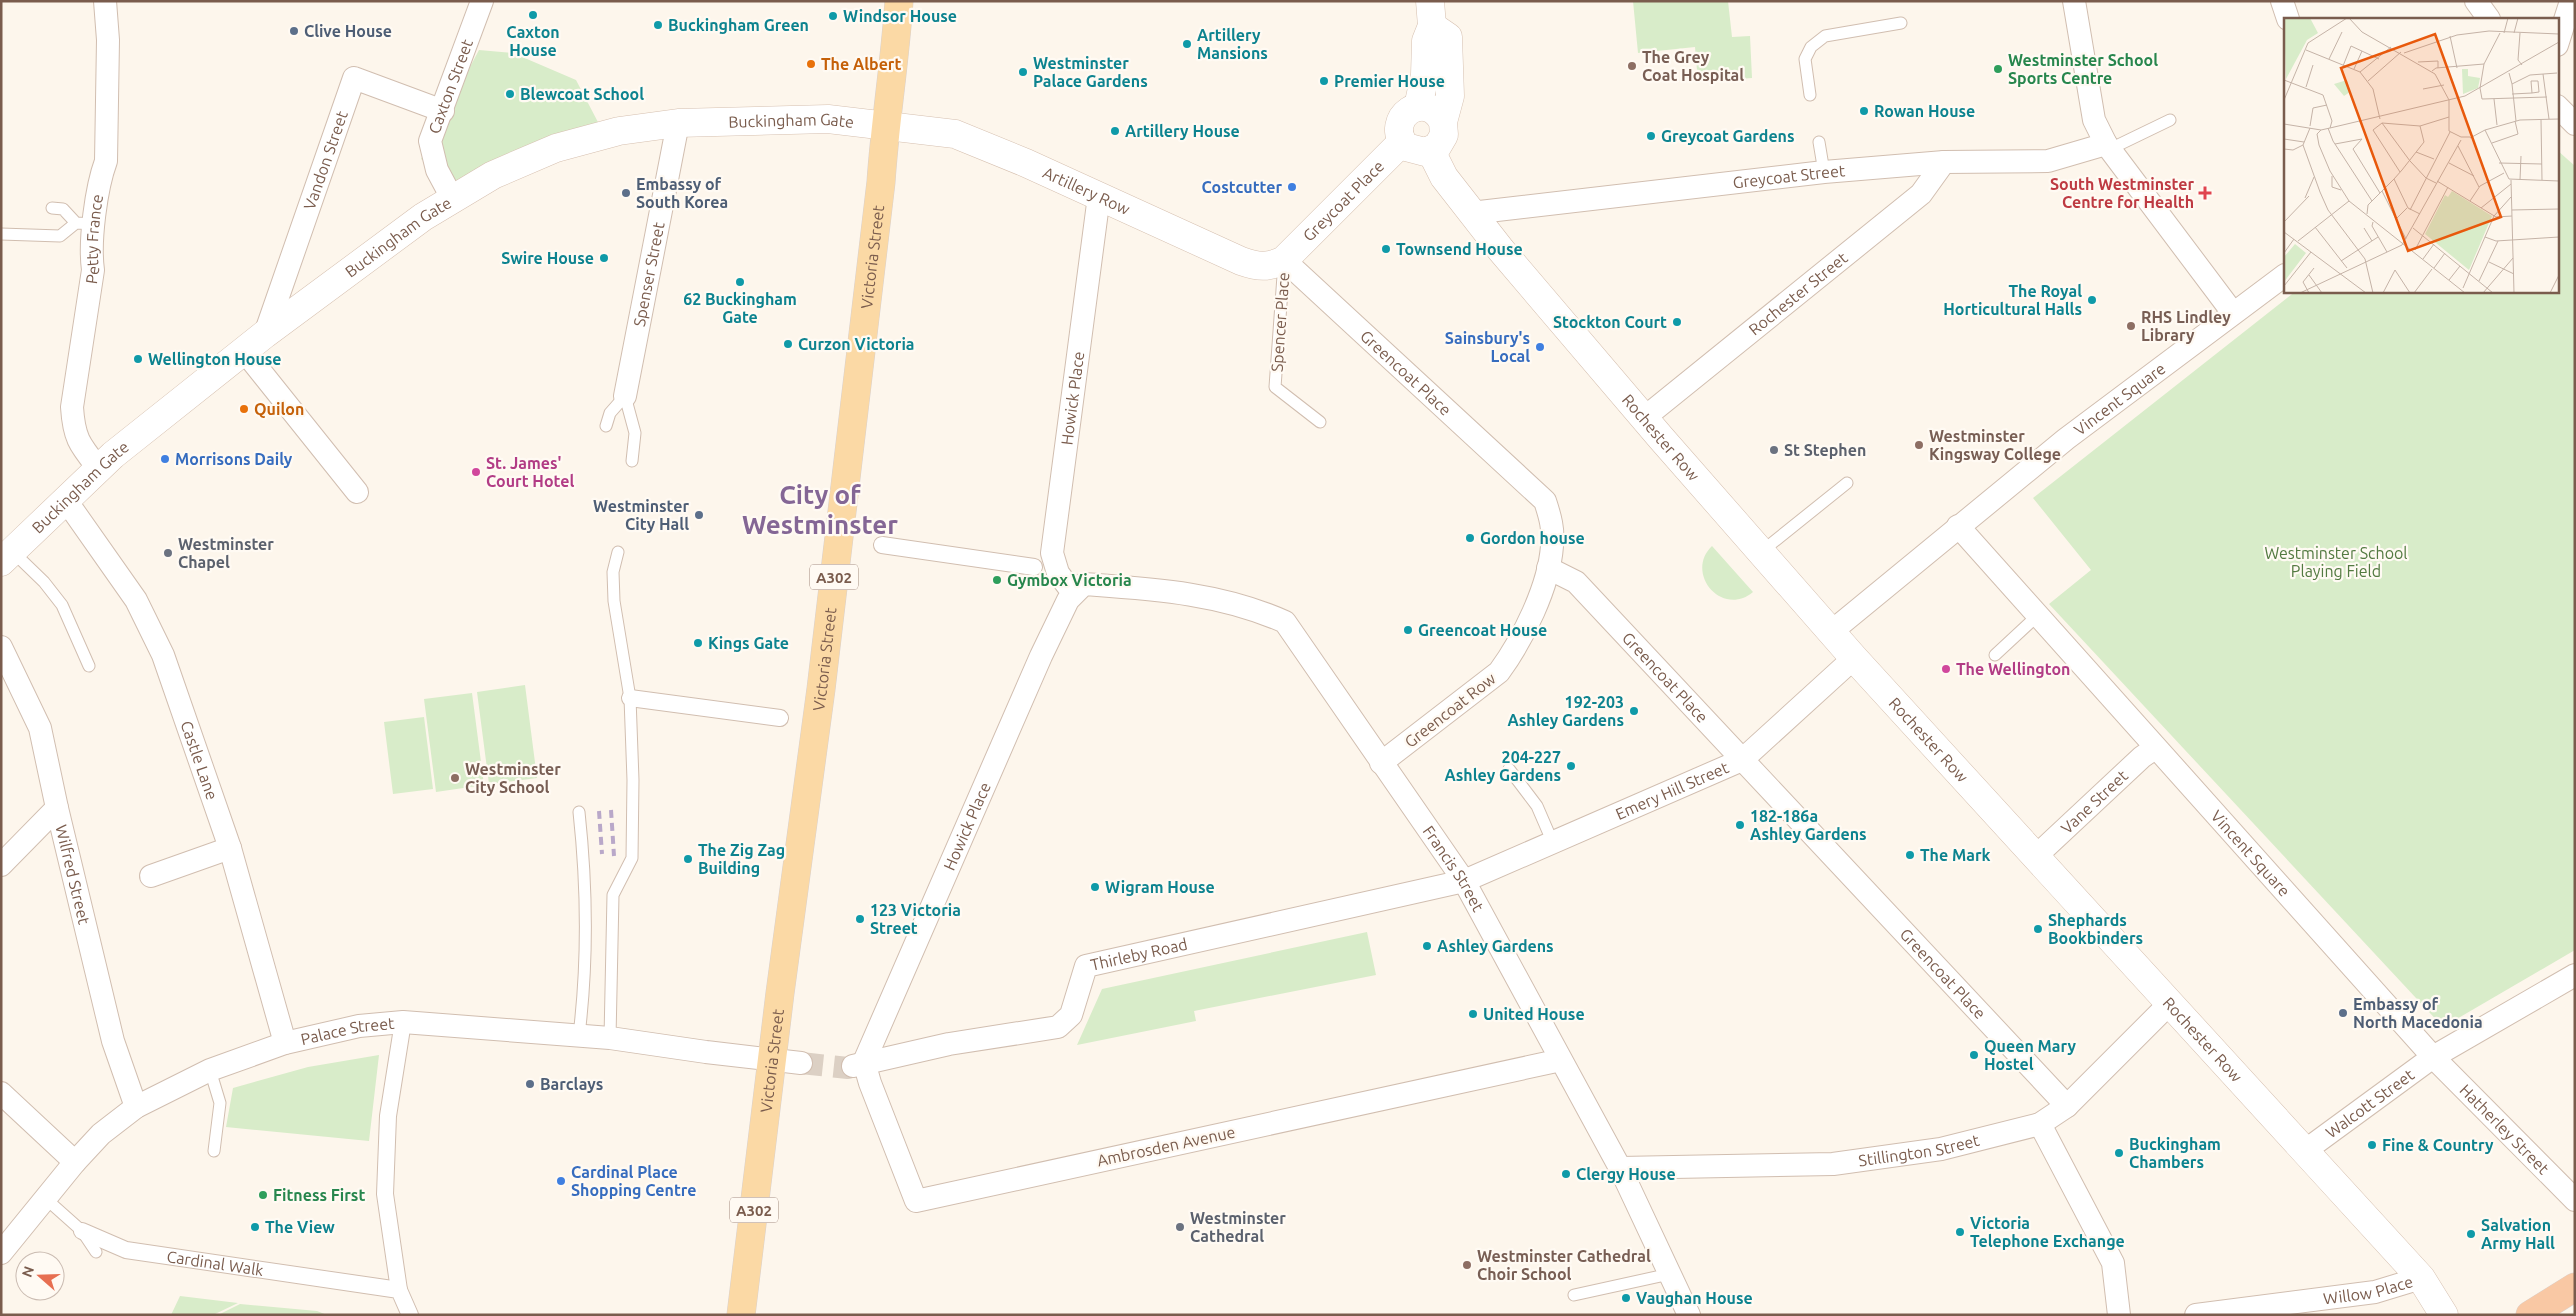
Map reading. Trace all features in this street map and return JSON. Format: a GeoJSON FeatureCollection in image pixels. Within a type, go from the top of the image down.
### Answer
{"type":"FeatureCollection","features":[{"type":"Feature","properties":{"kind":"highway"},"geometry":{"type":"LineString","coordinates":[[2530,1315],[2575,1287]]}},
{"type":"Feature","properties":{"kind":"main road","name":"Victoria Street"},"geometry":{"type":"LineString","coordinates":[[741,1315],[772,1061],[824,669],[880,189],[885,124],[895,56],[899,1]]}},
{"type":"Feature","properties":{"kind":"main road"},"geometry":{"type":"LineString","coordinates":[[1418,107],[1425,75],[1426,41],[1431,14]]}},
{"type":"Feature","properties":{"kind":"main road"},"geometry":{"type":"LineString","coordinates":[[1431,14],[1448,37],[1449,44],[1450,96],[1444,122],[1444,136],[1441,142],[1431,151],[1418,152],[1402,142],[1399,135],[1401,120],[1405,114],[1418,107],[1436,112],[1444,122]]}},
{"type":"Feature","properties":{"kind":"main road","name":"Buckingham Gate"},"geometry":{"type":"LineString","coordinates":[[7,557],[65,499],[99,469],[264,334],[452,198],[493,175],[556,148],[619,131],[678,123],[828,119],[885,124]]}},
{"type":"Feature","properties":{"kind":"main road","name":"Artillery Row"},"geometry":{"type":"LineString","coordinates":[[885,124],[955,134],[1256,266],[1273,266],[1284,260]]}},
{"type":"Feature","properties":{"kind":"main road","name":"Greycoat Place"},"geometry":{"type":"LineString","coordinates":[[1284,260],[1402,142]]}},
{"type":"Feature","properties":{"kind":"main road","name":"Rochester Row"},"geometry":{"type":"LineString","coordinates":[[1431,151],[1444,177],[1471,213],[1644,418],[1854,658],[2169,1004],[2306,1150],[2421,1278],[2444,1315]]}},
{"type":"Feature","properties":{"kind":"street","name":"Petty France"},"geometry":{"type":"LineString","coordinates":[[99,469],[73,430],[72,407],[93,270],[85,224],[106,161],[108,40],[105,1]]}},
{"type":"Feature","properties":{"kind":"street","name":"Caxton Street"},"geometry":{"type":"LineString","coordinates":[[452,198],[437,170],[430,141],[443,111],[482,1]]}},
{"type":"Feature","properties":{"kind":"street"},"geometry":{"type":"LineString","coordinates":[[2074,1],[2094,120],[2108,147],[2233,314]]}},
{"type":"Feature","properties":{"kind":"street"},"geometry":{"type":"LineString","coordinates":[[2282,1],[2288,18]]}},
{"type":"Feature","properties":{"kind":"street"},"geometry":{"type":"LineString","coordinates":[[2476,1],[2488,18]]}},
{"type":"Feature","properties":{"kind":"street"},"geometry":{"type":"LineString","coordinates":[[2558,42],[2571,1]]}},
{"type":"Feature","properties":{"kind":"street","name":"Vandon Street"},"geometry":{"type":"LineString","coordinates":[[264,334],[354,78],[443,111]]}},
{"type":"Feature","properties":{"kind":"street"},"geometry":{"type":"LineString","coordinates":[[2558,107],[2575,124]]}},
{"type":"Feature","properties":{"kind":"street","name":"Spenser Street"},"geometry":{"type":"LineString","coordinates":[[625,396],[678,123]]}},
{"type":"Feature","properties":{"kind":"street","name":"Greycoat Street"},"geometry":{"type":"LineString","coordinates":[[1471,213],[1824,172],[1944,162],[2048,161],[2108,147]]}},
{"type":"Feature","properties":{"kind":"street","name":"Rochester Street"},"geometry":{"type":"LineString","coordinates":[[1644,418],[1921,194],[1944,162]]}},
{"type":"Feature","properties":{"kind":"street","name":"Howick Place"},"geometry":{"type":"LineString","coordinates":[[859,1064],[1044,649],[1079,588],[1058,572],[1052,553],[1099,196]]}},
{"type":"Feature","properties":{"kind":"street","name":"Greencoat Place"},"geometry":{"type":"LineString","coordinates":[[1284,260],[1545,501],[1551,520],[1553,544],[1548,568],[1576,582],[2067,1106]]}},
{"type":"Feature","properties":{"kind":"street","name":"Vincent Square"},"geometry":{"type":"LineString","coordinates":[[1831,632],[1958,526],[2066,440],[2284,276]]}},
{"type":"Feature","properties":{"kind":"street"},"geometry":{"type":"LineString","coordinates":[[244,352],[357,492]]}},
{"type":"Feature","properties":{"kind":"street","name":"Castle Lane"},"geometry":{"type":"LineString","coordinates":[[65,499],[136,600],[163,655],[230,848],[285,1043]]}},
{"type":"Feature","properties":{"kind":"street","name":"Vincent Square"},"geometry":{"type":"LineString","coordinates":[[1958,526],[2433,1058]]}},
{"type":"Feature","properties":{"kind":"street"},"geometry":{"type":"LineString","coordinates":[[882,545],[1034,567]]}},
{"type":"Feature","properties":{"kind":"street","name":"Greencoat Row"},"geometry":{"type":"LineString","coordinates":[[1381,763],[1499,672],[1509,658],[1540,597],[1548,568]]}},
{"type":"Feature","properties":{"kind":"street","name":"Francis Street"},"geometry":{"type":"LineString","coordinates":[[1079,588],[1176,591],[1261,613],[1285,622],[1464,881],[1620,1168],[1689,1315]]}},
{"type":"Feature","properties":{"kind":"street","name":"Wilfred Street"},"geometry":{"type":"LineString","coordinates":[[1,647],[40,728],[57,808],[113,1041],[136,1107]]}},
{"type":"Feature","properties":{"kind":"street","name":"Emery Hill Street"},"geometry":{"type":"LineString","coordinates":[[1464,881],[1742,760],[1854,658]]}},
{"type":"Feature","properties":{"kind":"street"},"geometry":{"type":"LineString","coordinates":[[630,698],[780,718]]}},
{"type":"Feature","properties":{"kind":"street","name":"Vane Street"},"geometry":{"type":"LineString","coordinates":[[2035,856],[2142,757],[2156,748]]}},
{"type":"Feature","properties":{"kind":"street"},"geometry":{"type":"LineString","coordinates":[[1,865],[57,808]]}},
{"type":"Feature","properties":{"kind":"street"},"geometry":{"type":"LineString","coordinates":[[151,876],[230,848]]}},
{"type":"Feature","properties":{"kind":"street","name":"Thirleby Road"},"geometry":{"type":"LineString","coordinates":[[859,1064],[949,1044],[1058,1027],[1070,1015],[1086,966],[1464,881]]}},
{"type":"Feature","properties":{"kind":"street"},"geometry":{"type":"LineString","coordinates":[[2433,1058],[2575,975]]}},
{"type":"Feature","properties":{"kind":"street","name":"Stillington Street"},"geometry":{"type":"LineString","coordinates":[[1620,1168],[1833,1164],[1941,1149],[2040,1124],[2067,1106],[2169,1004]]}},
{"type":"Feature","properties":{"kind":"street"},"geometry":{"type":"LineString","coordinates":[[403,1022],[388,1116],[385,1194],[399,1290],[410,1315]]}},
{"type":"Feature","properties":{"kind":"street","name":"Palace Street"},"geometry":{"type":"LineString","coordinates":[[1,1253],[74,1162],[101,1134],[136,1107],[210,1070],[285,1043],[359,1026],[403,1022],[610,1038],[772,1061]]}},
{"type":"Feature","properties":{"kind":"street","name":"Walcott Street"},"geometry":{"type":"LineString","coordinates":[[2306,1150],[2433,1058]]}},
{"type":"Feature","properties":{"kind":"street","name":"Hatherley Street"},"geometry":{"type":"LineString","coordinates":[[2433,1058],[2575,1200]]}},
{"type":"Feature","properties":{"kind":"street","name":"Ambrosden Avenue"},"geometry":{"type":"LineString","coordinates":[[859,1064],[870,1083],[916,1201],[1561,1060]]}},
{"type":"Feature","properties":{"kind":"street"},"geometry":{"type":"LineString","coordinates":[[772,1061],[801,1063]]}},
{"type":"Feature","properties":{"kind":"street"},"geometry":{"type":"LineString","coordinates":[[1,1093],[74,1162]]}},
{"type":"Feature","properties":{"kind":"street"},"geometry":{"type":"LineString","coordinates":[[2040,1124],[2113,1263],[2119,1315]]}},
{"type":"Feature","properties":{"kind":"street","name":"Cardinal Walk"},"geometry":{"type":"LineString","coordinates":[[82,1231],[126,1250],[399,1290]]}},
{"type":"Feature","properties":{"kind":"street","name":"Willow Place"},"geometry":{"type":"LineString","coordinates":[[2196,1315],[2375,1292],[2421,1278]]}},
{"type":"Feature","properties":{"kind":"lane"},"geometry":{"type":"LineString","coordinates":[[1810,95],[1805,59],[1811,48],[1825,36],[1901,23]]}},
{"type":"Feature","properties":{"kind":"lane"},"geometry":{"type":"LineString","coordinates":[[2108,147],[2170,120]]}},
{"type":"Feature","properties":{"kind":"lane"},"geometry":{"type":"LineString","coordinates":[[1819,142],[1824,172]]}},
{"type":"Feature","properties":{"kind":"lane"},"geometry":{"type":"LineString","coordinates":[[52,208],[63,209],[85,224]]}},
{"type":"Feature","properties":{"kind":"lane"},"geometry":{"type":"LineString","coordinates":[[1,234],[60,236],[85,224]]}},
{"type":"Feature","properties":{"kind":"lane","name":"Spencer Place"},"geometry":{"type":"LineString","coordinates":[[1284,260],[1275,387],[1320,422]]}},
{"type":"Feature","properties":{"kind":"lane"},"geometry":{"type":"LineString","coordinates":[[606,426],[610,413],[625,396]]}},
{"type":"Feature","properties":{"kind":"lane"},"geometry":{"type":"LineString","coordinates":[[625,396],[635,433],[632,460]]}},
{"type":"Feature","properties":{"kind":"lane"},"geometry":{"type":"LineString","coordinates":[[1761,552],[1847,483]]}},
{"type":"Feature","properties":{"kind":"lane"},"geometry":{"type":"LineString","coordinates":[[610,1038],[613,895],[632,858],[633,780],[630,698],[614,601],[613,572],[618,552]]}},
{"type":"Feature","properties":{"kind":"lane"},"geometry":{"type":"LineString","coordinates":[[7,557],[44,582],[62,605],[90,666]]}},
{"type":"Feature","properties":{"kind":"lane"},"geometry":{"type":"LineString","coordinates":[[1995,655],[2038,616]]}},
{"type":"Feature","properties":{"kind":"lane"},"geometry":{"type":"LineString","coordinates":[[1509,769],[1537,806],[1553,843]]}},
{"type":"Feature","properties":{"kind":"lane"},"geometry":{"type":"LineString","coordinates":[[578,812],[585,904],[584,965],[579,1035]]}},
{"type":"Feature","properties":{"kind":"lane"},"geometry":{"type":"LineString","coordinates":[[210,1070],[220,1103],[214,1151]]}},
{"type":"Feature","properties":{"kind":"lane","name":"Cardinal Walk"},"geometry":{"type":"LineString","coordinates":[[45,1198],[82,1231]]}},
{"type":"Feature","properties":{"kind":"lane"},"geometry":{"type":"LineString","coordinates":[[82,1231],[96,1252]]}},
{"type":"Feature","properties":{"kind":"lane"},"geometry":{"type":"LineString","coordinates":[[1574,1295],[1670,1274]]}},
{"type":"Feature","properties":{"kind":"green space"},"geometry":{"type":"Polygon","coordinates":[[[1633,1],[1728,1],[1732,37],[1750,36],[1752,78],[1698,82],[1695,47],[1638,53],[1633,1]]]}},
{"type":"Feature","properties":{"kind":"green space"},"geometry":{"type":"Polygon","coordinates":[[[479,50],[513,53],[576,80],[600,126],[459,182],[421,159],[479,50]]]}},
{"type":"Feature","properties":{"kind":"green space","name":"Westminster School Playing Field"},"geometry":{"type":"Polygon","coordinates":[[[2558,151],[2575,166],[2575,950],[2443,1027],[2049,604],[2091,570],[2033,498],[2295,292],[2558,292],[2558,151]]]}},
{"type":"Feature","properties":{"kind":"green space"},"geometry":{"type":"Polygon","coordinates":[[[1712,546],[1753,592],[1741,599],[1730,600],[1719,596],[1710,589],[1704,579],[1702,568],[1704,557],[1712,546]]]}},
{"type":"Feature","properties":{"kind":"green space"},"geometry":{"type":"Polygon","coordinates":[[[525,685],[537,778],[489,784],[477,692],[525,685]]]}},
{"type":"Feature","properties":{"kind":"green space"},"geometry":{"type":"Polygon","coordinates":[[[472,693],[484,785],[436,792],[424,699],[472,693]]]}},
{"type":"Feature","properties":{"kind":"green space"},"geometry":{"type":"Polygon","coordinates":[[[424,717],[433,789],[393,794],[384,722],[424,717]]]}},
{"type":"Feature","properties":{"kind":"green space"},"geometry":{"type":"Polygon","coordinates":[[[1367,932],[1376,975],[1194,1011],[1196,1021],[1077,1045],[1102,989],[1367,932]]]}},
{"type":"Feature","properties":{"kind":"green space"},"geometry":{"type":"Polygon","coordinates":[[[379,1055],[369,1141],[226,1127],[233,1088],[308,1067],[379,1055]]]}},
{"type":"Feature","properties":{"kind":"green space"},"geometry":{"type":"Polygon","coordinates":[[[180,1296],[238,1303],[213,1315],[171,1315],[180,1296]]]}},
{"type":"Feature","properties":{"kind":"green space"},"geometry":{"type":"Polygon","coordinates":[[[240,1304],[317,1311],[327,1315],[218,1315],[240,1304]]]}},
{"type":"Feature","properties":{"kind":"tunnel"},"geometry":{"type":"LineString","coordinates":[[801,1063],[848,1068],[853,1066]]}},
{"type":"Feature","properties":{"kind":"railway"},"geometry":{"type":"LineString","coordinates":[[611,810],[614,856]]}},
{"type":"Feature","properties":{"kind":"railway"},"geometry":{"type":"LineString","coordinates":[[599,811],[602,854]]}},
{"type":"Feature","properties":{"kind":"place","name":"Caxton House"},"geometry":{"type":"Point","coordinates":[533,15]}},
{"type":"Feature","properties":{"kind":"place","name":"Windsor House"},"geometry":{"type":"Point","coordinates":[833,16]}},
{"type":"Feature","properties":{"kind":"place","name":"Buckingham Green"},"geometry":{"type":"Point","coordinates":[658,25]}},
{"type":"Feature","properties":{"kind":"place","name":"Clive House"},"geometry":{"type":"Point","coordinates":[294,31]}},
{"type":"Feature","properties":{"kind":"place","name":"Artillery Mansions"},"geometry":{"type":"Point","coordinates":[1187,44]}},
{"type":"Feature","properties":{"kind":"place","name":"The Albert"},"geometry":{"type":"Point","coordinates":[811,64]}},
{"type":"Feature","properties":{"kind":"place","name":"The Grey Coat Hospital"},"geometry":{"type":"Point","coordinates":[1632,66]}},
{"type":"Feature","properties":{"kind":"place","name":"Westminster School Sports Centre"},"geometry":{"type":"Point","coordinates":[1998,69]}},
{"type":"Feature","properties":{"kind":"place","name":"Westminster Palace Gardens"},"geometry":{"type":"Point","coordinates":[1023,72]}},
{"type":"Feature","properties":{"kind":"place","name":"Premier House"},"geometry":{"type":"Point","coordinates":[1324,81]}},
{"type":"Feature","properties":{"kind":"place","name":"Blewcoat School"},"geometry":{"type":"Point","coordinates":[510,94]}},
{"type":"Feature","properties":{"kind":"place","name":"Rowan House"},"geometry":{"type":"Point","coordinates":[1864,111]}},
{"type":"Feature","properties":{"kind":"place","name":"Artillery House"},"geometry":{"type":"Point","coordinates":[1115,131]}},
{"type":"Feature","properties":{"kind":"place","name":"Greycoat Gardens"},"geometry":{"type":"Point","coordinates":[1651,136]}},
{"type":"Feature","properties":{"kind":"place","name":"Costcutter"},"geometry":{"type":"Point","coordinates":[1292,187]}},
{"type":"Feature","properties":{"kind":"place","name":"Embassy of South Korea"},"geometry":{"type":"Point","coordinates":[626,193]}},
{"type":"Feature","properties":{"kind":"place","name":"South Westminster Centre for Health"},"geometry":{"type":"Point","coordinates":[2205,193]}},
{"type":"Feature","properties":{"kind":"place","name":"Townsend House"},"geometry":{"type":"Point","coordinates":[1386,249]}},
{"type":"Feature","properties":{"kind":"place","name":"Swire House"},"geometry":{"type":"Point","coordinates":[604,258]}},
{"type":"Feature","properties":{"kind":"place","name":"62 Buckingham Gate"},"geometry":{"type":"Point","coordinates":[740,282]}},
{"type":"Feature","properties":{"kind":"place","name":"The Royal Horticultural Halls"},"geometry":{"type":"Point","coordinates":[2092,300]}},
{"type":"Feature","properties":{"kind":"place","name":"Stockton Court"},"geometry":{"type":"Point","coordinates":[1677,322]}},
{"type":"Feature","properties":{"kind":"place","name":"RHS Lindley Library"},"geometry":{"type":"Point","coordinates":[2131,326]}},
{"type":"Feature","properties":{"kind":"place","name":"Curzon Victoria"},"geometry":{"type":"Point","coordinates":[788,344]}},
{"type":"Feature","properties":{"kind":"place","name":"Sainsbury's Local"},"geometry":{"type":"Point","coordinates":[1540,347]}},
{"type":"Feature","properties":{"kind":"place","name":"Wellington House"},"geometry":{"type":"Point","coordinates":[138,359]}},
{"type":"Feature","properties":{"kind":"place","name":"Quilon"},"geometry":{"type":"Point","coordinates":[244,409]}},
{"type":"Feature","properties":{"kind":"place","name":"Westminster Kingsway College"},"geometry":{"type":"Point","coordinates":[1919,445]}},
{"type":"Feature","properties":{"kind":"place","name":"St Stephen"},"geometry":{"type":"Point","coordinates":[1774,450]}},
{"type":"Feature","properties":{"kind":"place","name":"Morrisons Daily"},"geometry":{"type":"Point","coordinates":[165,459]}},
{"type":"Feature","properties":{"kind":"place","name":"St. James' Court Hotel"},"geometry":{"type":"Point","coordinates":[476,472]}},
{"type":"Feature","properties":{"kind":"place","name":"Westminster City Hall"},"geometry":{"type":"Point","coordinates":[699,515]}},
{"type":"Feature","properties":{"kind":"place","name":"Gordon house"},"geometry":{"type":"Point","coordinates":[1470,538]}},
{"type":"Feature","properties":{"kind":"place","name":"Westminster Chapel"},"geometry":{"type":"Point","coordinates":[168,553]}},
{"type":"Feature","properties":{"kind":"place","name":"Gymbox Victoria"},"geometry":{"type":"Point","coordinates":[997,580]}},
{"type":"Feature","properties":{"kind":"place","name":"Greencoat House"},"geometry":{"type":"Point","coordinates":[1408,630]}},
{"type":"Feature","properties":{"kind":"place","name":"Kings Gate"},"geometry":{"type":"Point","coordinates":[698,643]}},
{"type":"Feature","properties":{"kind":"place","name":"The Wellington"},"geometry":{"type":"Point","coordinates":[1946,669]}},
{"type":"Feature","properties":{"kind":"place","name":"192-203 Ashley Gardens"},"geometry":{"type":"Point","coordinates":[1634,711]}},
{"type":"Feature","properties":{"kind":"place","name":"204-227 Ashley Gardens"},"geometry":{"type":"Point","coordinates":[1571,766]}},
{"type":"Feature","properties":{"kind":"place","name":"Westminster City School"},"geometry":{"type":"Point","coordinates":[455,778]}},
{"type":"Feature","properties":{"kind":"place","name":"182-186a Ashley Gardens"},"geometry":{"type":"Point","coordinates":[1740,825]}},
{"type":"Feature","properties":{"kind":"place","name":"The Mark"},"geometry":{"type":"Point","coordinates":[1910,855]}},
{"type":"Feature","properties":{"kind":"place","name":"The Zig Zag Building"},"geometry":{"type":"Point","coordinates":[688,859]}},
{"type":"Feature","properties":{"kind":"place","name":"Wigram House"},"geometry":{"type":"Point","coordinates":[1095,887]}},
{"type":"Feature","properties":{"kind":"place","name":"123 Victoria Street"},"geometry":{"type":"Point","coordinates":[860,919]}},
{"type":"Feature","properties":{"kind":"place","name":"Shephards Bookbinders"},"geometry":{"type":"Point","coordinates":[2038,929]}},
{"type":"Feature","properties":{"kind":"place","name":"Ashley Gardens"},"geometry":{"type":"Point","coordinates":[1427,946]}},
{"type":"Feature","properties":{"kind":"place","name":"Embassy of North Macedonia"},"geometry":{"type":"Point","coordinates":[2343,1013]}},
{"type":"Feature","properties":{"kind":"place","name":"United House"},"geometry":{"type":"Point","coordinates":[1473,1014]}},
{"type":"Feature","properties":{"kind":"place","name":"Queen Mary Hostel"},"geometry":{"type":"Point","coordinates":[1974,1055]}},
{"type":"Feature","properties":{"kind":"place","name":"Barclays"},"geometry":{"type":"Point","coordinates":[530,1084]}},
{"type":"Feature","properties":{"kind":"place","name":"Fine & Country"},"geometry":{"type":"Point","coordinates":[2372,1145]}},
{"type":"Feature","properties":{"kind":"place","name":"Buckingham Chambers"},"geometry":{"type":"Point","coordinates":[2119,1153]}},
{"type":"Feature","properties":{"kind":"place","name":"Clergy House"},"geometry":{"type":"Point","coordinates":[1566,1174]}},
{"type":"Feature","properties":{"kind":"place","name":"Cardinal Place Shopping Centre"},"geometry":{"type":"Point","coordinates":[561,1181]}},
{"type":"Feature","properties":{"kind":"place","name":"Fitness First"},"geometry":{"type":"Point","coordinates":[263,1195]}},
{"type":"Feature","properties":{"kind":"place","name":"The View"},"geometry":{"type":"Point","coordinates":[255,1227]}},
{"type":"Feature","properties":{"kind":"place","name":"Westminster Cathedral"},"geometry":{"type":"Point","coordinates":[1180,1227]}},
{"type":"Feature","properties":{"kind":"place","name":"Victoria Telephone Exchange"},"geometry":{"type":"Point","coordinates":[1960,1232]}},
{"type":"Feature","properties":{"kind":"place","name":"Salvation Army Hall"},"geometry":{"type":"Point","coordinates":[2471,1234]}},
{"type":"Feature","properties":{"kind":"place","name":"Westminster Cathedral Choir School"},"geometry":{"type":"Point","coordinates":[1467,1265]}},
{"type":"Feature","properties":{"kind":"place","name":"Vaughan House"},"geometry":{"type":"Point","coordinates":[1626,1298]}},
{"type":"Feature","properties":{"kind":"district","name":"City of Westminster"},"geometry":{"type":"Point","coordinates":[820,509]}}]}
